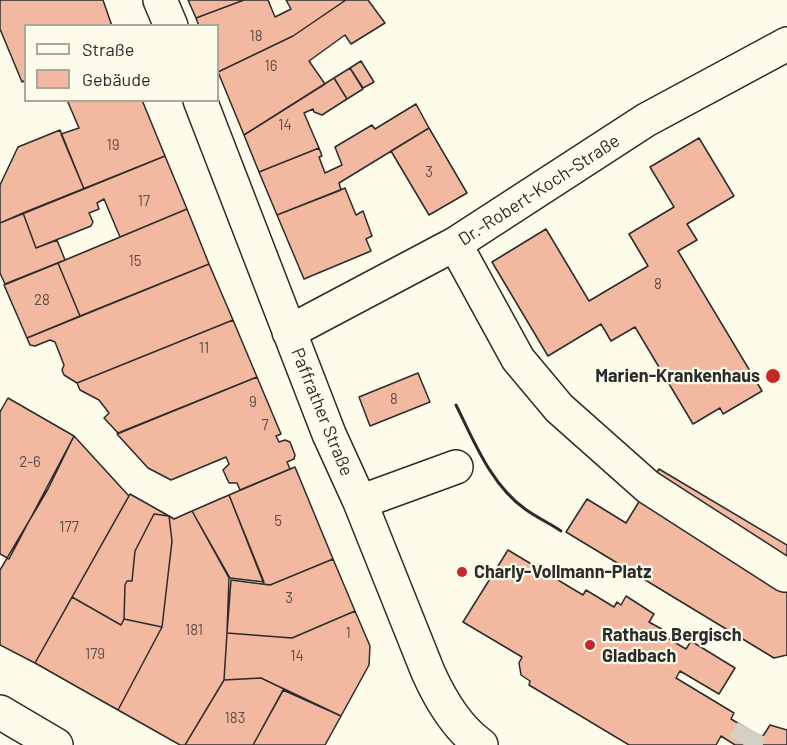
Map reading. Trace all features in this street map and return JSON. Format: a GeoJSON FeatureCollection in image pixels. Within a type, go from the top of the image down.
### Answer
{"type":"FeatureCollection","features":[{"type":"Feature","properties":{"kind":"street"},"geometry":{"type":"LineString","coordinates":[[160,0],[170,24]]}},
{"type":"Feature","properties":{"kind":"street","name":"Dr.-Robert-Koch-Straße"},"geometry":{"type":"LineString","coordinates":[[290,332],[455,244],[646,120],[787,44]]}},
{"type":"Feature","properties":{"kind":"street","name":"Paffrather Straße"},"geometry":{"type":"LineString","coordinates":[[201,102],[329,434],[360,502],[437,693],[447,732],[481,745]]}},
{"type":"Feature","properties":{"kind":"street"},"geometry":{"type":"LineString","coordinates":[[455,244],[518,359],[559,408],[648,487],[785,575]]}},
{"type":"Feature","properties":{"kind":"street"},"geometry":{"type":"LineString","coordinates":[[360,502],[456,467]]}},
{"type":"Feature","properties":{"kind":"street"},"geometry":{"type":"LineString","coordinates":[[0,712],[56,745]]}},
{"type":"Feature","properties":{"kind":"building"},"geometry":{"type":"Polygon","coordinates":[[[0,0],[103,0],[111,24],[24,24],[24,81],[22,82],[0,29],[0,0]]]}},
{"type":"Feature","properties":{"kind":"building"},"geometry":{"type":"Polygon","coordinates":[[[188,0],[244,0],[196,18],[188,0]]]}},
{"type":"Feature","properties":{"kind":"building"},"geometry":{"type":"Polygon","coordinates":[[[244,0],[268,0],[275,17],[291,9],[286,0],[346,0],[293,36],[219,72],[219,24],[198,24],[196,18],[244,0]]]}},
{"type":"Feature","properties":{"kind":"building"},"geometry":{"type":"Polygon","coordinates":[[[346,0],[368,0],[385,23],[351,44],[345,35],[309,61],[325,84],[244,135],[219,72],[293,36],[346,0]]]}},
{"type":"Feature","properties":{"kind":"building"},"geometry":{"type":"Polygon","coordinates":[[[361,61],[374,82],[363,88],[350,68],[361,61]]]}},
{"type":"Feature","properties":{"kind":"building"},"geometry":{"type":"Polygon","coordinates":[[[350,68],[363,89],[347,99],[334,78],[350,68]]]}},
{"type":"Feature","properties":{"kind":"building"},"geometry":{"type":"Polygon","coordinates":[[[334,78],[347,99],[322,115],[314,112],[313,109],[304,113],[319,148],[259,172],[244,135],[334,78]]]}},
{"type":"Feature","properties":{"kind":"building"},"geometry":{"type":"Polygon","coordinates":[[[68,102],[143,102],[165,156],[84,189],[61,134],[79,128],[68,102]]]}},
{"type":"Feature","properties":{"kind":"building"},"geometry":{"type":"Polygon","coordinates":[[[416,104],[429,128],[339,183],[341,190],[277,215],[259,172],[319,148],[322,156],[319,157],[325,173],[342,165],[335,147],[372,125],[375,129],[416,104]]]}},
{"type":"Feature","properties":{"kind":"building"},"geometry":{"type":"Polygon","coordinates":[[[429,128],[467,193],[429,215],[391,151],[429,128]]]}},
{"type":"Feature","properties":{"kind":"building"},"geometry":{"type":"Polygon","coordinates":[[[60,130],[84,189],[0,223],[0,185],[18,147],[60,130]]]}},
{"type":"Feature","properties":{"kind":"building"},"geometry":{"type":"Polygon","coordinates":[[[699,138],[734,196],[687,224],[697,240],[678,251],[762,391],[723,414],[720,408],[693,424],[635,327],[611,341],[601,324],[548,356],[492,262],[546,229],[589,301],[648,266],[629,234],[674,207],[650,167],[699,138]]]}},
{"type":"Feature","properties":{"kind":"building"},"geometry":{"type":"Polygon","coordinates":[[[165,156],[187,209],[120,237],[104,199],[97,203],[99,209],[89,213],[93,222],[91,226],[36,248],[23,213],[165,156]]]}},
{"type":"Feature","properties":{"kind":"building"},"geometry":{"type":"Polygon","coordinates":[[[345,188],[356,215],[363,211],[372,236],[366,239],[371,251],[304,279],[277,215],[345,188]]]}},
{"type":"Feature","properties":{"kind":"building"},"geometry":{"type":"Polygon","coordinates":[[[187,209],[209,264],[80,316],[58,263],[187,209]]]}},
{"type":"Feature","properties":{"kind":"building"},"geometry":{"type":"Polygon","coordinates":[[[23,213],[36,248],[57,240],[65,260],[5,284],[0,273],[0,223],[23,213]]]}},
{"type":"Feature","properties":{"kind":"building"},"geometry":{"type":"Polygon","coordinates":[[[58,263],[80,316],[27,338],[4,285],[58,263]]]}},
{"type":"Feature","properties":{"kind":"building"},"geometry":{"type":"Polygon","coordinates":[[[209,264],[233,320],[77,383],[64,375],[62,370],[64,365],[55,342],[50,340],[35,346],[30,345],[27,338],[209,264]]]}},
{"type":"Feature","properties":{"kind":"building"},"geometry":{"type":"Polygon","coordinates":[[[233,320],[257,377],[118,433],[104,418],[109,413],[99,400],[80,390],[77,383],[233,320]]]}},
{"type":"Feature","properties":{"kind":"building"},"geometry":{"type":"Polygon","coordinates":[[[418,373],[430,402],[370,426],[359,397],[418,373]]]}},
{"type":"Feature","properties":{"kind":"building"},"geometry":{"type":"Polygon","coordinates":[[[257,377],[281,434],[276,436],[279,442],[285,440],[290,442],[295,455],[294,459],[287,462],[290,469],[240,490],[237,483],[229,483],[223,470],[229,464],[226,457],[171,480],[148,468],[117,434],[257,377]]]}},
{"type":"Feature","properties":{"kind":"building"},"geometry":{"type":"Polygon","coordinates":[[[8,398],[74,436],[9,559],[0,554],[0,412],[8,398]]]}},
{"type":"Feature","properties":{"kind":"building"},"geometry":{"type":"Polygon","coordinates":[[[74,436],[129,496],[35,663],[0,645],[0,570],[48,489],[74,436]]]}},
{"type":"Feature","properties":{"kind":"building"},"geometry":{"type":"Polygon","coordinates":[[[295,467],[333,559],[270,585],[264,584],[229,495],[295,467]]]}},
{"type":"Feature","properties":{"kind":"building"},"geometry":{"type":"Polygon","coordinates":[[[659,469],[787,545],[787,655],[774,658],[566,532],[587,499],[626,523],[659,469]]]}},
{"type":"Feature","properties":{"kind":"building"},"geometry":{"type":"Polygon","coordinates":[[[130,494],[169,516],[154,514],[135,551],[132,581],[127,581],[125,585],[124,619],[121,625],[72,597],[130,494]]]}},
{"type":"Feature","properties":{"kind":"building"},"geometry":{"type":"Polygon","coordinates":[[[229,495],[264,582],[230,578],[192,511],[229,495]]]}},
{"type":"Feature","properties":{"kind":"building"},"geometry":{"type":"Polygon","coordinates":[[[192,511],[229,578],[227,633],[224,680],[185,745],[180,745],[118,710],[162,627],[172,541],[169,516],[174,519],[192,511]]]}},
{"type":"Feature","properties":{"kind":"building"},"geometry":{"type":"Polygon","coordinates":[[[154,514],[169,516],[172,541],[162,627],[124,619],[125,585],[127,581],[132,581],[135,551],[154,514]]]}},
{"type":"Feature","properties":{"kind":"building","name":"Rathaus Bergisch Gladbach"},"geometry":{"type":"Polygon","coordinates":[[[508,550],[583,595],[586,590],[614,607],[617,602],[621,605],[626,596],[654,614],[649,622],[667,632],[664,636],[686,649],[691,641],[735,668],[719,694],[680,671],[676,678],[734,713],[731,719],[758,735],[755,745],[735,745],[721,736],[716,745],[629,745],[529,685],[530,681],[521,675],[519,663],[522,657],[463,622],[508,550]]]}},
{"type":"Feature","properties":{"kind":"building"},"geometry":{"type":"Polygon","coordinates":[[[333,559],[355,611],[292,638],[227,633],[231,580],[270,585],[333,559]]]}},
{"type":"Feature","properties":{"kind":"building"},"geometry":{"type":"Polygon","coordinates":[[[72,597],[121,625],[124,619],[162,627],[118,710],[35,663],[72,597]]]}},
{"type":"Feature","properties":{"kind":"building"},"geometry":{"type":"Polygon","coordinates":[[[355,611],[370,646],[369,665],[341,716],[261,678],[224,680],[227,633],[292,638],[355,611]]]}},
{"type":"Feature","properties":{"kind":"building"},"geometry":{"type":"Polygon","coordinates":[[[261,678],[284,689],[253,745],[185,745],[224,680],[261,678]]]}},
{"type":"Feature","properties":{"kind":"building"},"geometry":{"type":"Polygon","coordinates":[[[283,690],[341,716],[325,745],[253,745],[283,690]]]}},
{"type":"Feature","properties":{"kind":"building"},"geometry":{"type":"Polygon","coordinates":[[[770,725],[787,730],[787,745],[755,745],[758,735],[763,736],[770,725]]]}},
{"type":"Feature","properties":{"kind":"tunnel"},"geometry":{"type":"LineString","coordinates":[[744,745],[752,730]]}},
{"type":"Feature","properties":{"kind":"wall"},"geometry":{"type":"LineString","coordinates":[[456,405],[484,462],[502,488],[525,509],[561,531]]}},
{"type":"Feature","properties":{"kind":"place","name":"Marien-Krankenhaus"},"geometry":{"type":"Point","coordinates":[773,376]}},
{"type":"Feature","properties":{"kind":"place","name":"Charly-Vollmann-Platz"},"geometry":{"type":"Point","coordinates":[462,572]}},
{"type":"Feature","properties":{"kind":"place","name":"Rathaus Bergisch Gladbach"},"geometry":{"type":"Point","coordinates":[590,645]}}]}
